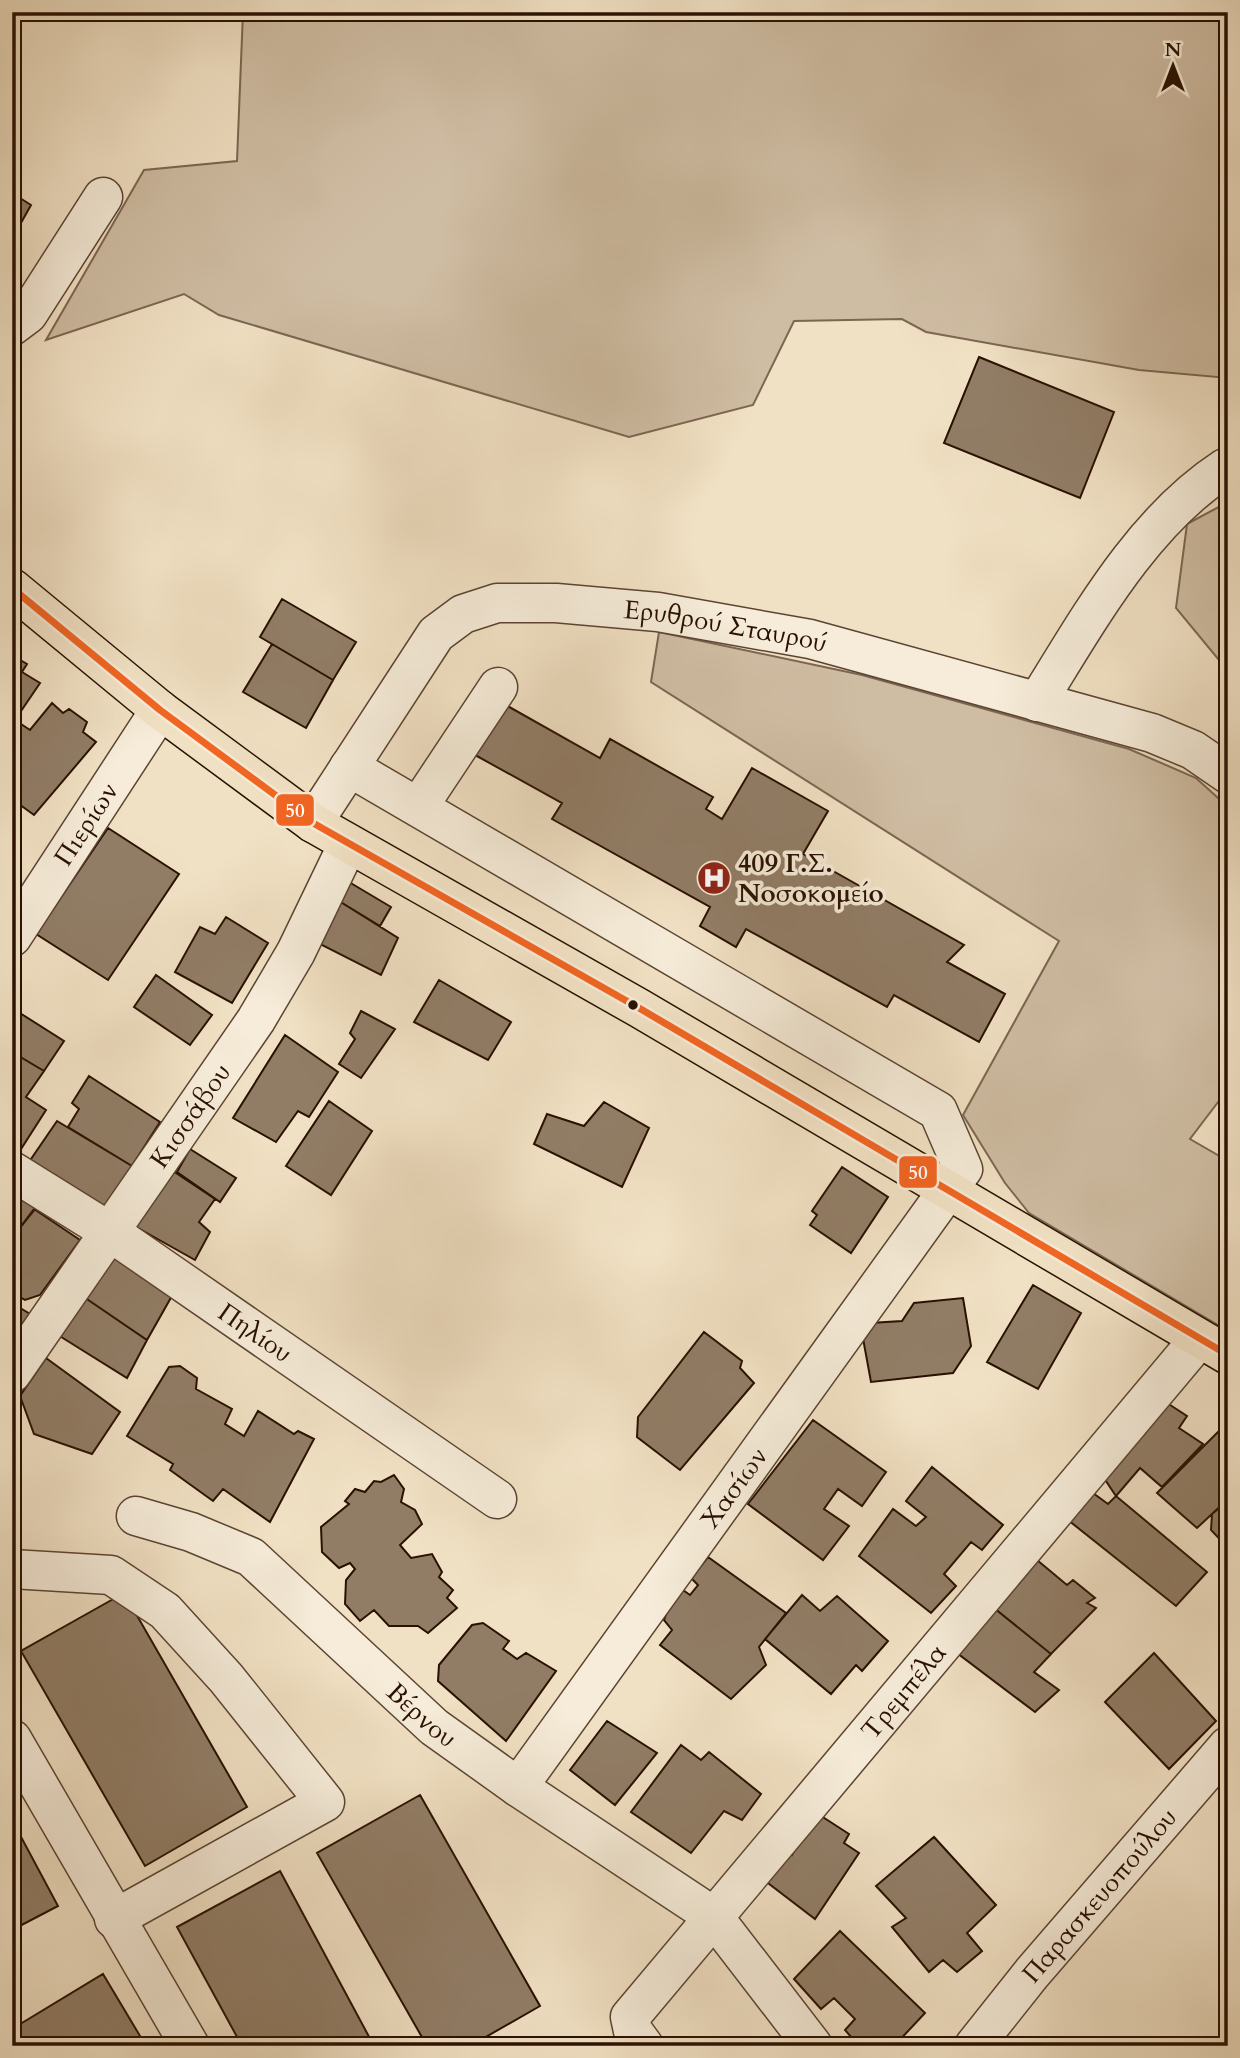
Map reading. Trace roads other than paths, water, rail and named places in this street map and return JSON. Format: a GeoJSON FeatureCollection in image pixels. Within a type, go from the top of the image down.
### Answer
{"type":"FeatureCollection","features":[{"type":"Feature","properties":{"kind":"main road"},"geometry":{"type":"LineString","coordinates":[[12,588],[160,710],[313,822],[950,1189],[1213,1347]]}},
{"type":"Feature","properties":{"kind":"street"},"geometry":{"type":"LineString","coordinates":[[12,326],[29,314],[103,197]]}},
{"type":"Feature","properties":{"kind":"street"},"geometry":{"type":"LineString","coordinates":[[1037,702],[1093,613],[1131,561],[1185,499],[1225,468]]}},
{"type":"Feature","properties":{"kind":"street","name":"Ερυθρού Σταυρού"},"geometry":{"type":"LineString","coordinates":[[313,822],[436,634],[463,614],[497,603],[605,607],[721,621],[810,639],[1152,733],[1193,750],[1228,774]]}},
{"type":"Feature","properties":{"kind":"street"},"geometry":{"type":"LineString","coordinates":[[349,767],[419,806],[498,687]]}},
{"type":"Feature","properties":{"kind":"street","name":"Πιερίων"},"geometry":{"type":"LineString","coordinates":[[12,937],[160,710]]}},
{"type":"Feature","properties":{"kind":"street","name":"Χασίων"},"geometry":{"type":"LineString","coordinates":[[419,806],[938,1111],[964,1169],[518,1787]]}},
{"type":"Feature","properties":{"kind":"street","name":"Κισσάβου"},"geometry":{"type":"LineString","coordinates":[[12,1373],[267,1002],[296,952],[348,844]]}},
{"type":"Feature","properties":{"kind":"street","name":"Πηλίου"},"geometry":{"type":"LineString","coordinates":[[12,1171],[110,1232],[497,1499]]}},
{"type":"Feature","properties":{"kind":"street","name":"Τρεμπέλα"},"geometry":{"type":"LineString","coordinates":[[644,2046],[633,2031],[630,2017],[713,1916],[1213,1347]]}},
{"type":"Feature","properties":{"kind":"street","name":"Βέρνου"},"geometry":{"type":"LineString","coordinates":[[136,1516],[191,1532],[251,1557],[275,1576],[405,1703],[518,1787],[713,1916],[813,2046]]}},
{"type":"Feature","properties":{"kind":"street"},"geometry":{"type":"LineString","coordinates":[[12,1569],[111,1575],[165,1611],[226,1678],[325,1802],[114,1919]]}},
{"type":"Feature","properties":{"kind":"street"},"geometry":{"type":"LineString","coordinates":[[12,1739],[190,2046]]}},
{"type":"Feature","properties":{"kind":"street","name":"Παρασκευοπούλου"},"geometry":{"type":"LineString","coordinates":[[974,2046],[1032,1973],[1228,1745]]}},
{"type":"Feature","properties":{"kind":"place","name":"409 Γ.Σ. Νοσοκομείο"},"geometry":{"type":"Point","coordinates":[714,878]}}]}
